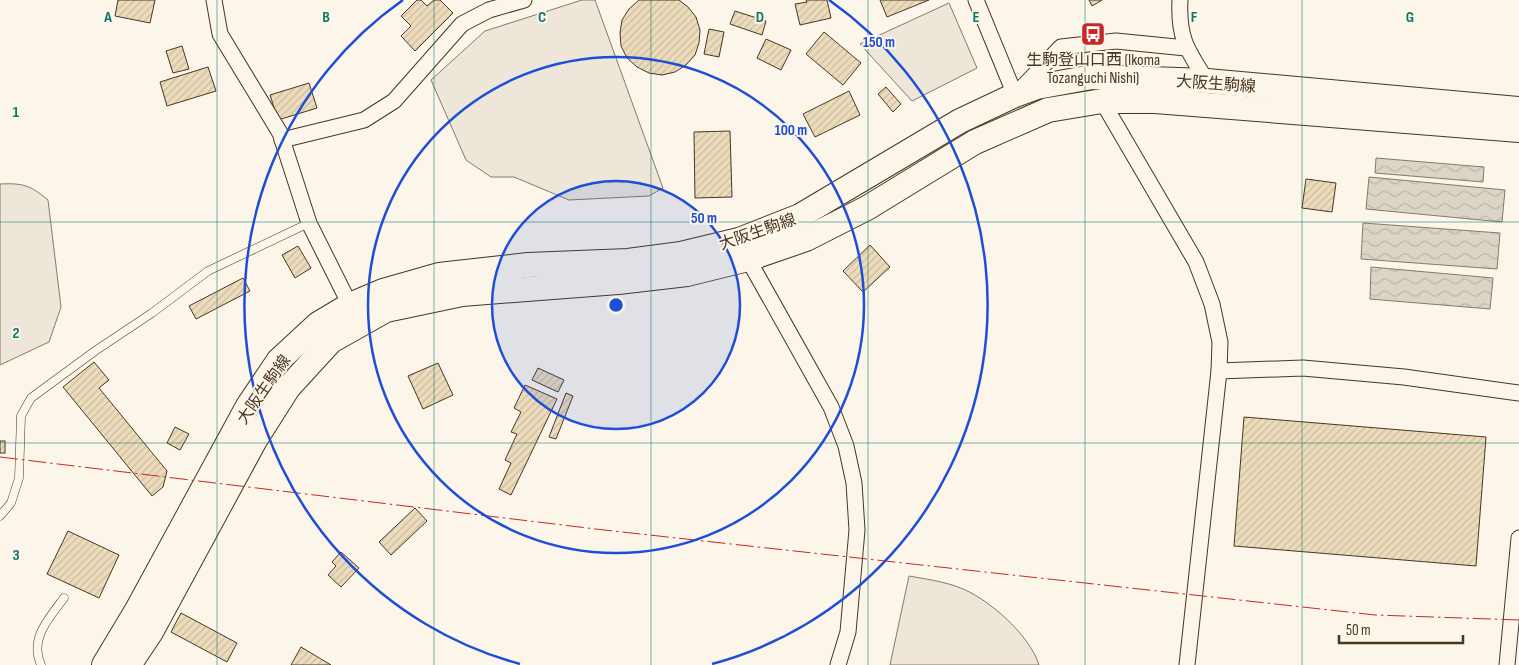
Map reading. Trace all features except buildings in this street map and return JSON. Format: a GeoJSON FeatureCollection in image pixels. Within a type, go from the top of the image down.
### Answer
{"type":"FeatureCollection","features":[{"type":"Feature","properties":{"kind":"main road","name":"大阪生駒線"},"geometry":{"type":"LineString","coordinates":[[104,665],[137,610],[248,406],[279,360],[318,324],[350,305],[383,291],[439,275],[528,265],[628,261],[681,254],[739,240],[800,216],[960,121],[1015,95],[1037,87],[1092,77],[1207,81],[1519,108]]}},
{"type":"Feature","properties":{"kind":"main road","name":"大阪生駒線"},"geometry":{"type":"LineString","coordinates":[[129,665],[151,632],[255,440],[288,388],[331,341],[386,310],[462,294],[618,282],[677,275],[748,259],[806,239],[867,208],[975,142],[1048,110],[1102,102],[1154,101],[1519,130]]}},
{"type":"Feature","properties":{"kind":"street"},"geometry":{"type":"LineString","coordinates":[[214,0],[220,34],[280,133],[309,223],[350,305]]}},
{"type":"Feature","properties":{"kind":"street"},"geometry":{"type":"LineString","coordinates":[[282,140],[364,120],[394,101],[462,24],[489,10],[524,0]]}},
{"type":"Feature","properties":{"kind":"street"},"geometry":{"type":"LineString","coordinates":[[976,0],[1015,95],[1060,47],[1116,41],[1186,48]]}},
{"type":"Feature","properties":{"kind":"street"},"geometry":{"type":"LineString","coordinates":[[1180,0],[1179,19],[1186,48],[1207,81]]}},
{"type":"Feature","properties":{"kind":"street"},"geometry":{"type":"LineString","coordinates":[[1102,102],[1196,262],[1212,304],[1220,342],[1219,371],[1187,665]]}},
{"type":"Feature","properties":{"kind":"street"},"geometry":{"type":"LineString","coordinates":[[748,259],[831,407],[846,446],[854,483],[857,530],[848,632],[838,665]]}},
{"type":"Feature","properties":{"kind":"street"},"geometry":{"type":"LineString","coordinates":[[1219,371],[1303,368],[1404,377],[1519,393]]}},
{"type":"Feature","properties":{"kind":"street"},"geometry":{"type":"LineString","coordinates":[[1507,665],[1519,538]]}},
{"type":"Feature","properties":{"kind":"lane"},"geometry":{"type":"LineString","coordinates":[[0,516],[10,504],[19,478],[21,416],[31,398],[95,351],[152,314],[208,271],[309,223]]}},
{"type":"Feature","properties":{"kind":"lane"},"geometry":{"type":"LineString","coordinates":[[41,665],[36,647],[42,629],[64,598]]}},
{"type":"Feature","properties":{"kind":"shaded area"},"geometry":{"type":"Polygon","coordinates":[[[582,0],[595,0],[663,188],[649,196],[569,200],[514,177],[491,177],[466,160],[431,80],[485,31],[582,0]]]}},
{"type":"Feature","properties":{"kind":"shaded area"},"geometry":{"type":"Polygon","coordinates":[[[949,3],[977,68],[912,101],[860,44],[949,3]]]}},
{"type":"Feature","properties":{"kind":"shaded area"},"geometry":{"type":"Polygon","coordinates":[[[0,184],[26,186],[48,200],[61,307],[49,342],[0,365],[0,184]]]}},
{"type":"Feature","properties":{"kind":"shaded area"},"geometry":{"type":"Polygon","coordinates":[[[909,576],[952,585],[982,599],[1006,618],[1017,630],[1034,653],[1039,665],[890,665],[909,576]]]}},
{"type":"Feature","properties":{"kind":"water"},"geometry":{"type":"Polygon","coordinates":[[[1376,158],[1484,167],[1483,182],[1375,173],[1376,158]]]}},
{"type":"Feature","properties":{"kind":"water"},"geometry":{"type":"Polygon","coordinates":[[[1369,177],[1505,190],[1502,222],[1366,209],[1369,177]]]}},
{"type":"Feature","properties":{"kind":"water"},"geometry":{"type":"Polygon","coordinates":[[[1363,223],[1500,233],[1497,269],[1361,259],[1363,223]]]}},
{"type":"Feature","properties":{"kind":"water"},"geometry":{"type":"Polygon","coordinates":[[[1371,267],[1493,278],[1490,309],[1370,299],[1371,267]]]}},
{"type":"Feature","properties":{"kind":"power"},"geometry":{"type":"LineString","coordinates":[[0,457],[604,530],[1375,615],[1519,620]]}},
{"type":"Feature","properties":{"kind":"place","name":"生駒登山口西 (Ikoma Tozanguchi Nishi)"},"geometry":{"type":"Point","coordinates":[1093,34]}}]}
